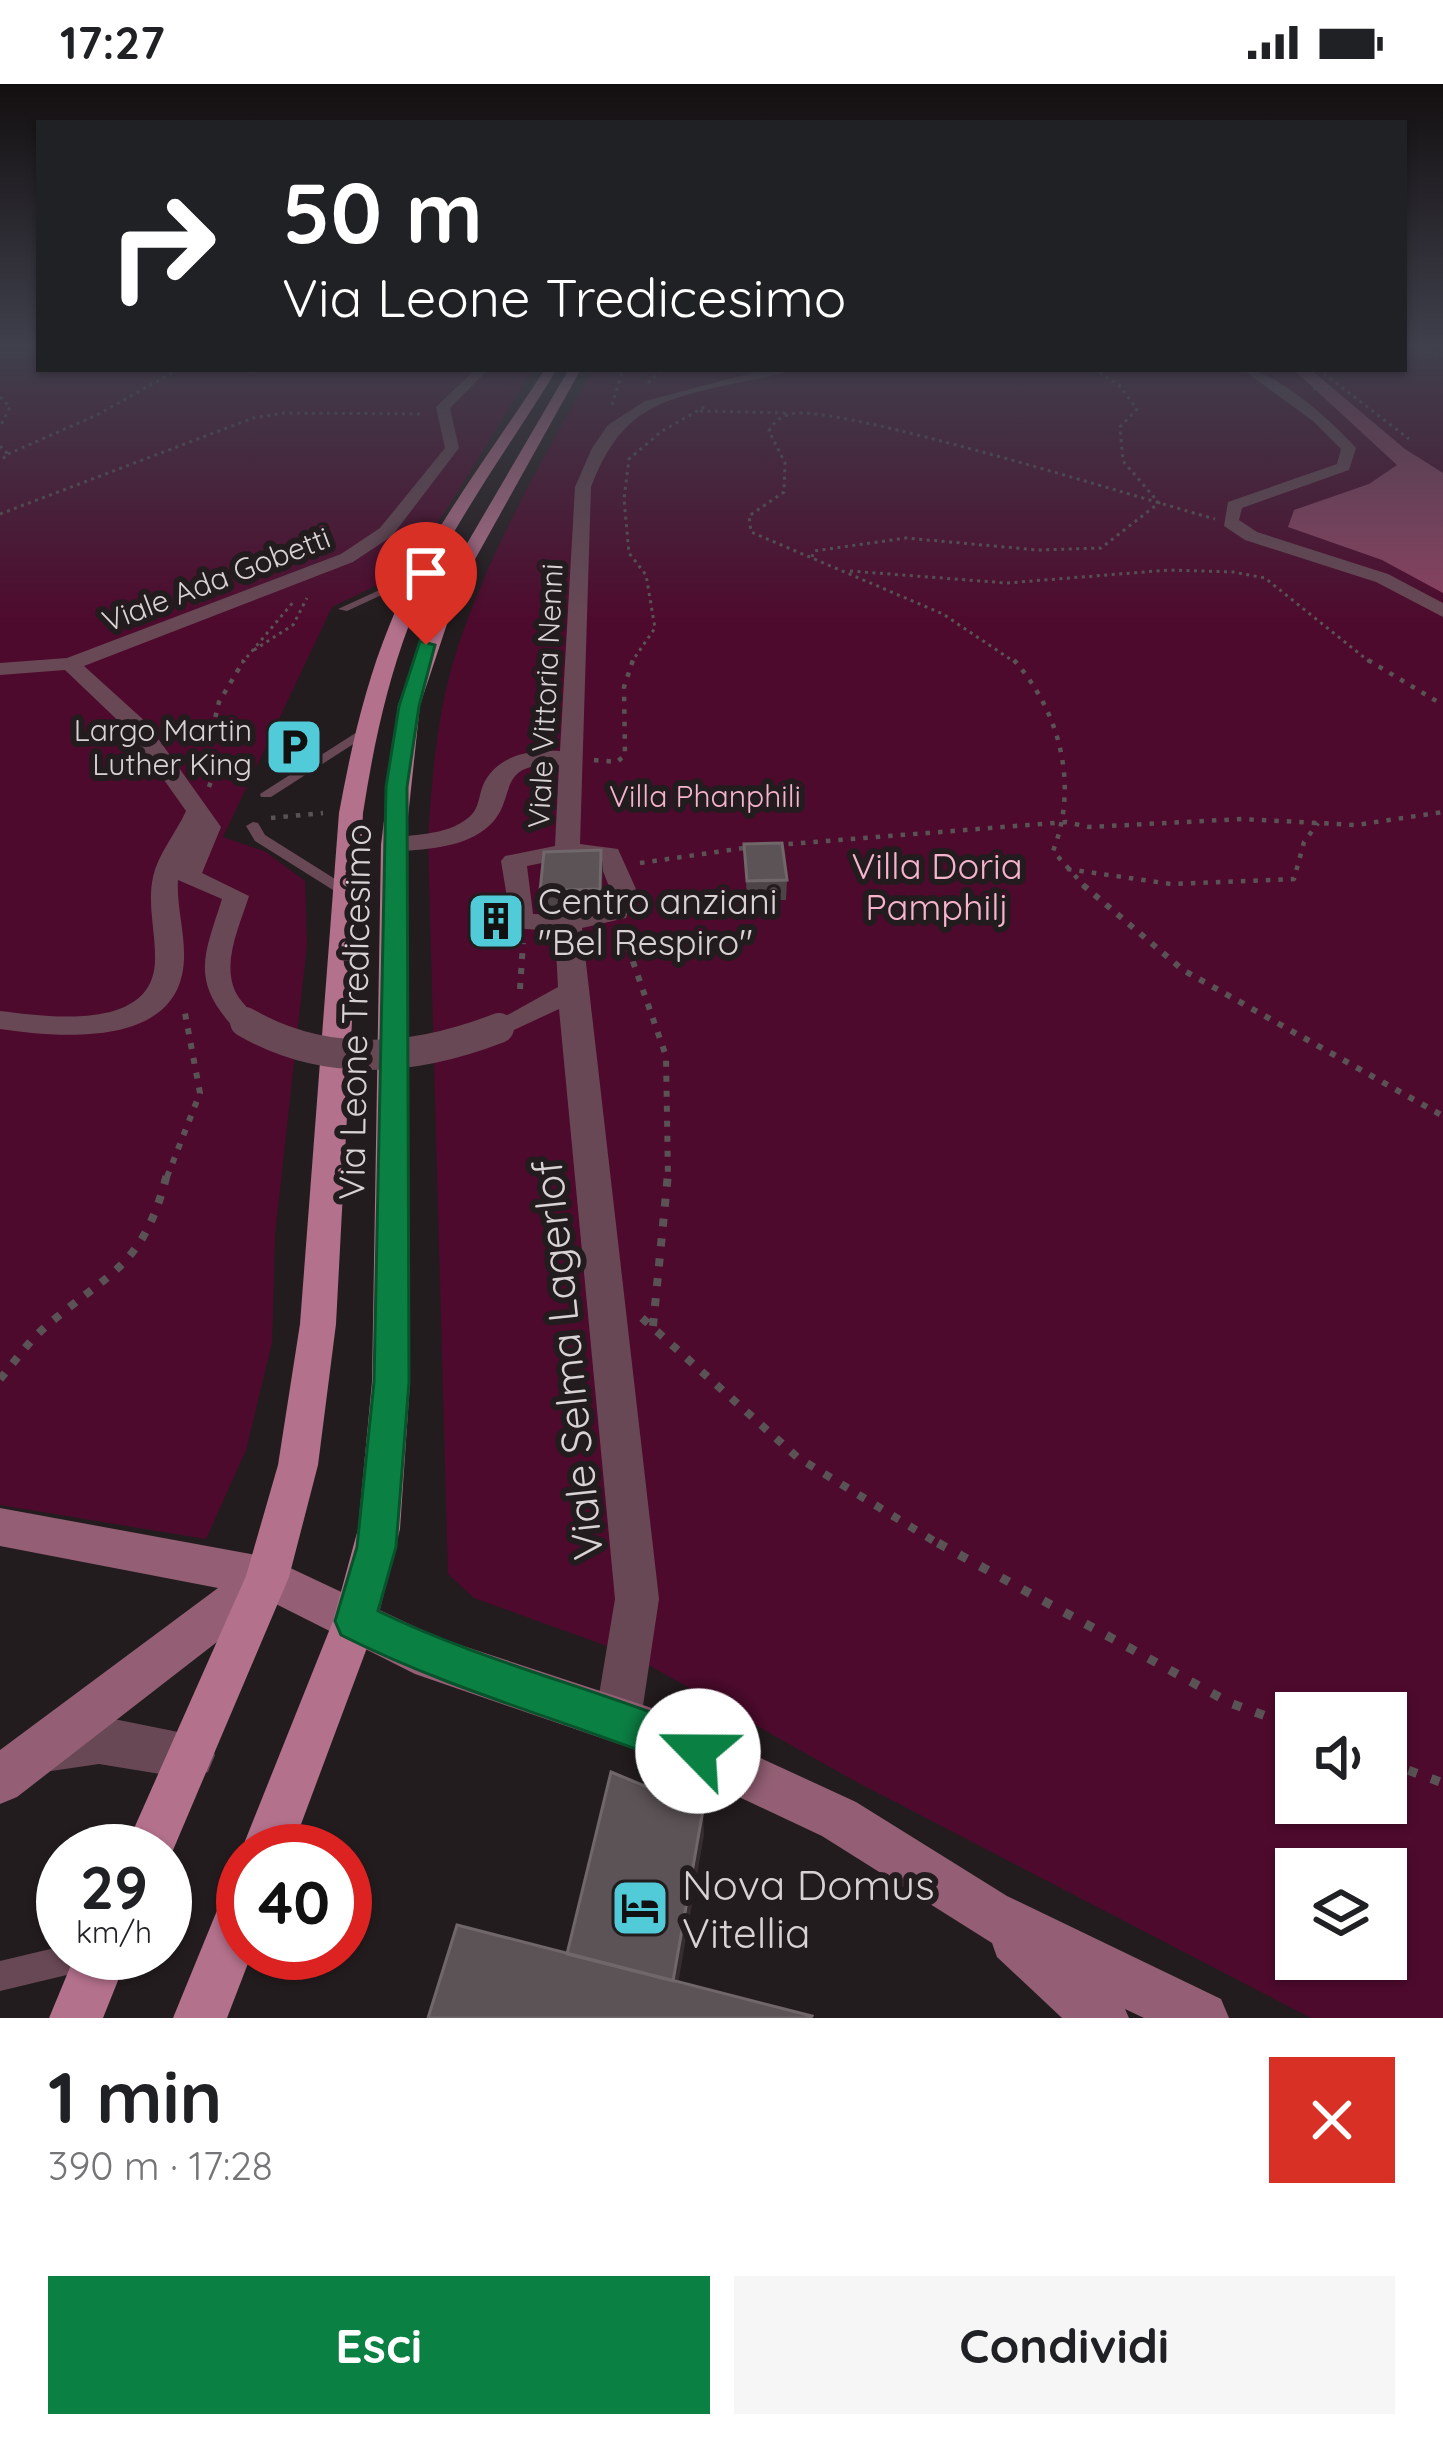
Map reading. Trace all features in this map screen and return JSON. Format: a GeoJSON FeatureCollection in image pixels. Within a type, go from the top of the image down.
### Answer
{"type":"FeatureCollection","features":[{"type":"Feature","properties":{"kind":"main road","name":"Via Leone Tredicesimo"},"geometry":{"type":"LineString","coordinates":[[161,1824],[267,1577],[294,1486],[314,1369],[351,813],[365,731],[390,648],[424,573],[507,439]]}},
{"type":"Feature","properties":{"kind":"main road","name":"Via Leone Tredicesimo"},"geometry":{"type":"LineString","coordinates":[[277,1824],[356,1621],[376,1547],[392,1382],[393,844],[403,738],[431,631],[462,565],[534,439]]}},
{"type":"Feature","properties":{"kind":"main road"},"geometry":{"type":"LineString","coordinates":[[200,2018],[216,1977]]}},
{"type":"Feature","properties":{"kind":"main road"},"geometry":{"type":"LineString","coordinates":[[76,2018],[89,1980]]}},
{"type":"Feature","properties":{"kind":"street","name":"Viale Ada Gobetti"},"geometry":{"type":"LineString","coordinates":[[0,669],[70,664],[311,578],[370,545],[393,524],[452,448],[450,439]]}},
{"type":"Feature","properties":{"kind":"street","name":"Viale Vittoria Nenni"},"geometry":{"type":"LineString","coordinates":[[606,439],[583,488],[567,851],[608,854],[618,867]]}},
{"type":"Feature","properties":{"kind":"street"},"geometry":{"type":"LineString","coordinates":[[1341,439],[1349,448],[1344,467],[1309,484],[1245,500],[1234,506],[1230,522],[1251,536],[1382,578],[1443,611]]}},
{"type":"Feature","properties":{"kind":"street"},"geometry":{"type":"LineString","coordinates":[[70,664],[139,728],[209,824]]}},
{"type":"Feature","properties":{"kind":"street"},"geometry":{"type":"LineString","coordinates":[[0,681],[5,686],[0,697]]}},
{"type":"Feature","properties":{"kind":"street"},"geometry":{"type":"LineString","coordinates":[[393,844],[450,836],[476,824],[488,812],[499,779],[520,761],[573,759]]}},
{"type":"Feature","properties":{"kind":"street"},"geometry":{"type":"LineString","coordinates":[[0,1020],[72,1028],[101,1024],[154,998],[168,979],[168,865],[192,831],[209,824]]}},
{"type":"Feature","properties":{"kind":"street"},"geometry":{"type":"LineString","coordinates":[[209,824],[188,876],[236,896],[215,980],[227,1005],[245,1022],[298,1048],[352,1055],[430,1050],[499,1028],[572,991],[568,923]]}},
{"type":"Feature","properties":{"kind":"street"},"geometry":{"type":"LineString","coordinates":[[567,851],[514,861],[521,922],[568,923],[617,912],[623,889],[618,867]]}},
{"type":"Feature","properties":{"kind":"street","name":"Viale Selma Lagerlof"},"geometry":{"type":"LineString","coordinates":[[572,991],[637,1599],[618,1719]]}},
{"type":"Feature","properties":{"kind":"street"},"geometry":{"type":"LineString","coordinates":[[0,1527],[267,1577],[431,1658],[618,1719],[839,1820],[989,1914],[1202,2018]]}},
{"type":"Feature","properties":{"kind":"street"},"geometry":{"type":"LineString","coordinates":[[0,1780],[267,1577]]}},
{"type":"Feature","properties":{"kind":"street"},"geometry":{"type":"LineString","coordinates":[[39,1750],[99,1740],[191,1755]]}},
{"type":"Feature","properties":{"kind":"street"},"geometry":{"type":"LineString","coordinates":[[989,1914],[1102,2018]]}},
{"type":"Feature","properties":{"kind":"lane"},"geometry":{"type":"LineString","coordinates":[[343,609],[424,573]]}},
{"type":"Feature","properties":{"kind":"lane"},"geometry":{"type":"LineString","coordinates":[[266,794],[365,731]]}},
{"type":"Feature","properties":{"kind":"lane"},"geometry":{"type":"LineString","coordinates":[[253,826],[257,835],[346,892]]}},
{"type":"Feature","properties":{"kind":"lane"},"geometry":{"type":"LineString","coordinates":[[0,1976],[36,1968]]}},
{"type":"Feature","properties":{"kind":"path"},"geometry":{"type":"LineString","coordinates":[[0,460],[42,439]]}},
{"type":"Feature","properties":{"kind":"path"},"geometry":{"type":"LineString","coordinates":[[0,514],[198,439]]}},
{"type":"Feature","properties":{"kind":"path"},"geometry":{"type":"LineString","coordinates":[[573,759],[617,762],[625,755],[620,698],[628,660],[655,628],[646,575],[629,553],[623,499],[629,459],[652,439]]}},
{"type":"Feature","properties":{"kind":"path"},"geometry":{"type":"LineString","coordinates":[[774,439],[785,463],[787,483],[772,504],[749,516],[751,532],[966,628],[1036,684],[1065,762],[1066,822],[1054,851],[1093,901],[1191,975],[1443,1116]]}},
{"type":"Feature","properties":{"kind":"path"},"geometry":{"type":"LineString","coordinates":[[922,439],[1230,522]]}},
{"type":"Feature","properties":{"kind":"path"},"geometry":{"type":"LineString","coordinates":[[1119,439],[1118,450],[1135,482],[1159,503]]}},
{"type":"Feature","properties":{"kind":"path"},"geometry":{"type":"LineString","coordinates":[[0,446],[8,454]]}},
{"type":"Feature","properties":{"kind":"path"},"geometry":{"type":"LineString","coordinates":[[812,556],[814,551],[860,541],[906,538],[1017,549],[1101,548],[1159,503]]}},
{"type":"Feature","properties":{"kind":"path"},"geometry":{"type":"LineString","coordinates":[[847,572],[868,569],[1011,584],[1169,568],[1241,572],[1265,578],[1385,674],[1443,705]]}},
{"type":"Feature","properties":{"kind":"path"},"geometry":{"type":"LineString","coordinates":[[209,824],[214,772],[206,760],[219,702],[248,654],[311,578]]}},
{"type":"Feature","properties":{"kind":"path"},"geometry":{"type":"LineString","coordinates":[[248,654],[293,625],[310,593],[311,578]]}},
{"type":"Feature","properties":{"kind":"path"},"geometry":{"type":"LineString","coordinates":[[618,867],[709,850],[1066,822],[1089,827],[1242,819],[1356,825],[1443,812]]}},
{"type":"Feature","properties":{"kind":"path"},"geometry":{"type":"LineString","coordinates":[[253,826],[278,815],[351,813]]}},
{"type":"Feature","properties":{"kind":"path"},"geometry":{"type":"LineString","coordinates":[[1067,869],[1171,884],[1294,879],[1304,842],[1318,823]]}},
{"type":"Feature","properties":{"kind":"path"},"geometry":{"type":"LineString","coordinates":[[617,912],[634,977],[667,1057],[669,1110],[652,1328]]}},
{"type":"Feature","properties":{"kind":"path"},"geometry":{"type":"LineString","coordinates":[[499,1028],[523,984],[521,922]]}},
{"type":"Feature","properties":{"kind":"path"},"geometry":{"type":"LineString","coordinates":[[0,1379],[40,1331],[120,1272],[157,1214],[171,1159],[200,1093],[181,990]]}},
{"type":"Feature","properties":{"kind":"path"},"geometry":{"type":"LineString","coordinates":[[606,1281],[797,1457],[988,1574],[1230,1702],[1275,1719]]}},
{"type":"Feature","properties":{"kind":"path"},"geometry":{"type":"LineString","coordinates":[[1407,1770],[1443,1783]]}},
{"type":"Feature","properties":{"kind":"green space"},"geometry":{"type":"Polygon","coordinates":[[[0,439],[490,439],[445,512],[398,575],[332,607],[223,837],[266,852],[305,881],[307,944],[275,1235],[272,1343],[246,1450],[206,1539],[0,1505],[0,439]]]}},
{"type":"Feature","properties":{"kind":"green space","name":"Villa Doria Pamphilj"},"geometry":{"type":"Polygon","coordinates":[[[555,439],[1443,439],[1443,2018],[1311,2018],[855,1781],[629,1654],[474,1598],[448,1574],[428,840],[440,720],[450,673],[484,578],[555,439]]]}},
{"type":"Feature","properties":{"kind":"shaded area"},"geometry":{"type":"Polygon","coordinates":[[[1369,439],[1393,439],[1443,473],[1443,593],[1382,560],[1288,527],[1294,510],[1369,484],[1397,465],[1369,439]]]}},
{"type":"Feature","properties":{"kind":"building"},"geometry":{"type":"Polygon","coordinates":[[[782,843],[787,880],[747,881],[744,844],[782,843]]]}},
{"type":"Feature","properties":{"kind":"building"},"geometry":{"type":"Polygon","coordinates":[[[601,850],[600,889],[540,891],[544,852],[601,850]]]}},
{"type":"Feature","properties":{"kind":"building"},"geometry":{"type":"Polygon","coordinates":[[[514,899],[511,922],[475,923],[478,901],[514,899]]]}},
{"type":"Feature","properties":{"kind":"building","name":"Nova Domus Vitellia"},"geometry":{"type":"Polygon","coordinates":[[[611,1772],[703,1810],[673,1981],[567,1954],[611,1772]]]}},
{"type":"Feature","properties":{"kind":"building"},"geometry":{"type":"Polygon","coordinates":[[[457,1925],[812,2016],[428,2018],[457,1925]]]}},
{"type":"Feature","properties":{"kind":"place","name":"Largo Martin Luther King"},"geometry":{"type":"Point","coordinates":[294,747]}},
{"type":"Feature","properties":{"kind":"place","name":"Centro anziani \"Bel Respiro\""},"geometry":{"type":"Point","coordinates":[496,921]}},
{"type":"Feature","properties":{"kind":"place","name":"Nova Domus Vitellia"},"geometry":{"type":"Point","coordinates":[640,1908]}},
{"type":"Feature","properties":{"kind":"route"},"geometry":{"type":"LineString","coordinates":[[426,645],[409,706],[396,787],[392,1382],[376,1547],[356,1621],[431,1658],[618,1719],[698,1751]]}},
{"type":"Feature","properties":{"kind":"park label","name":"Villa Phanphili"},"geometry":{"type":"Point","coordinates":[705,796]}}]}
